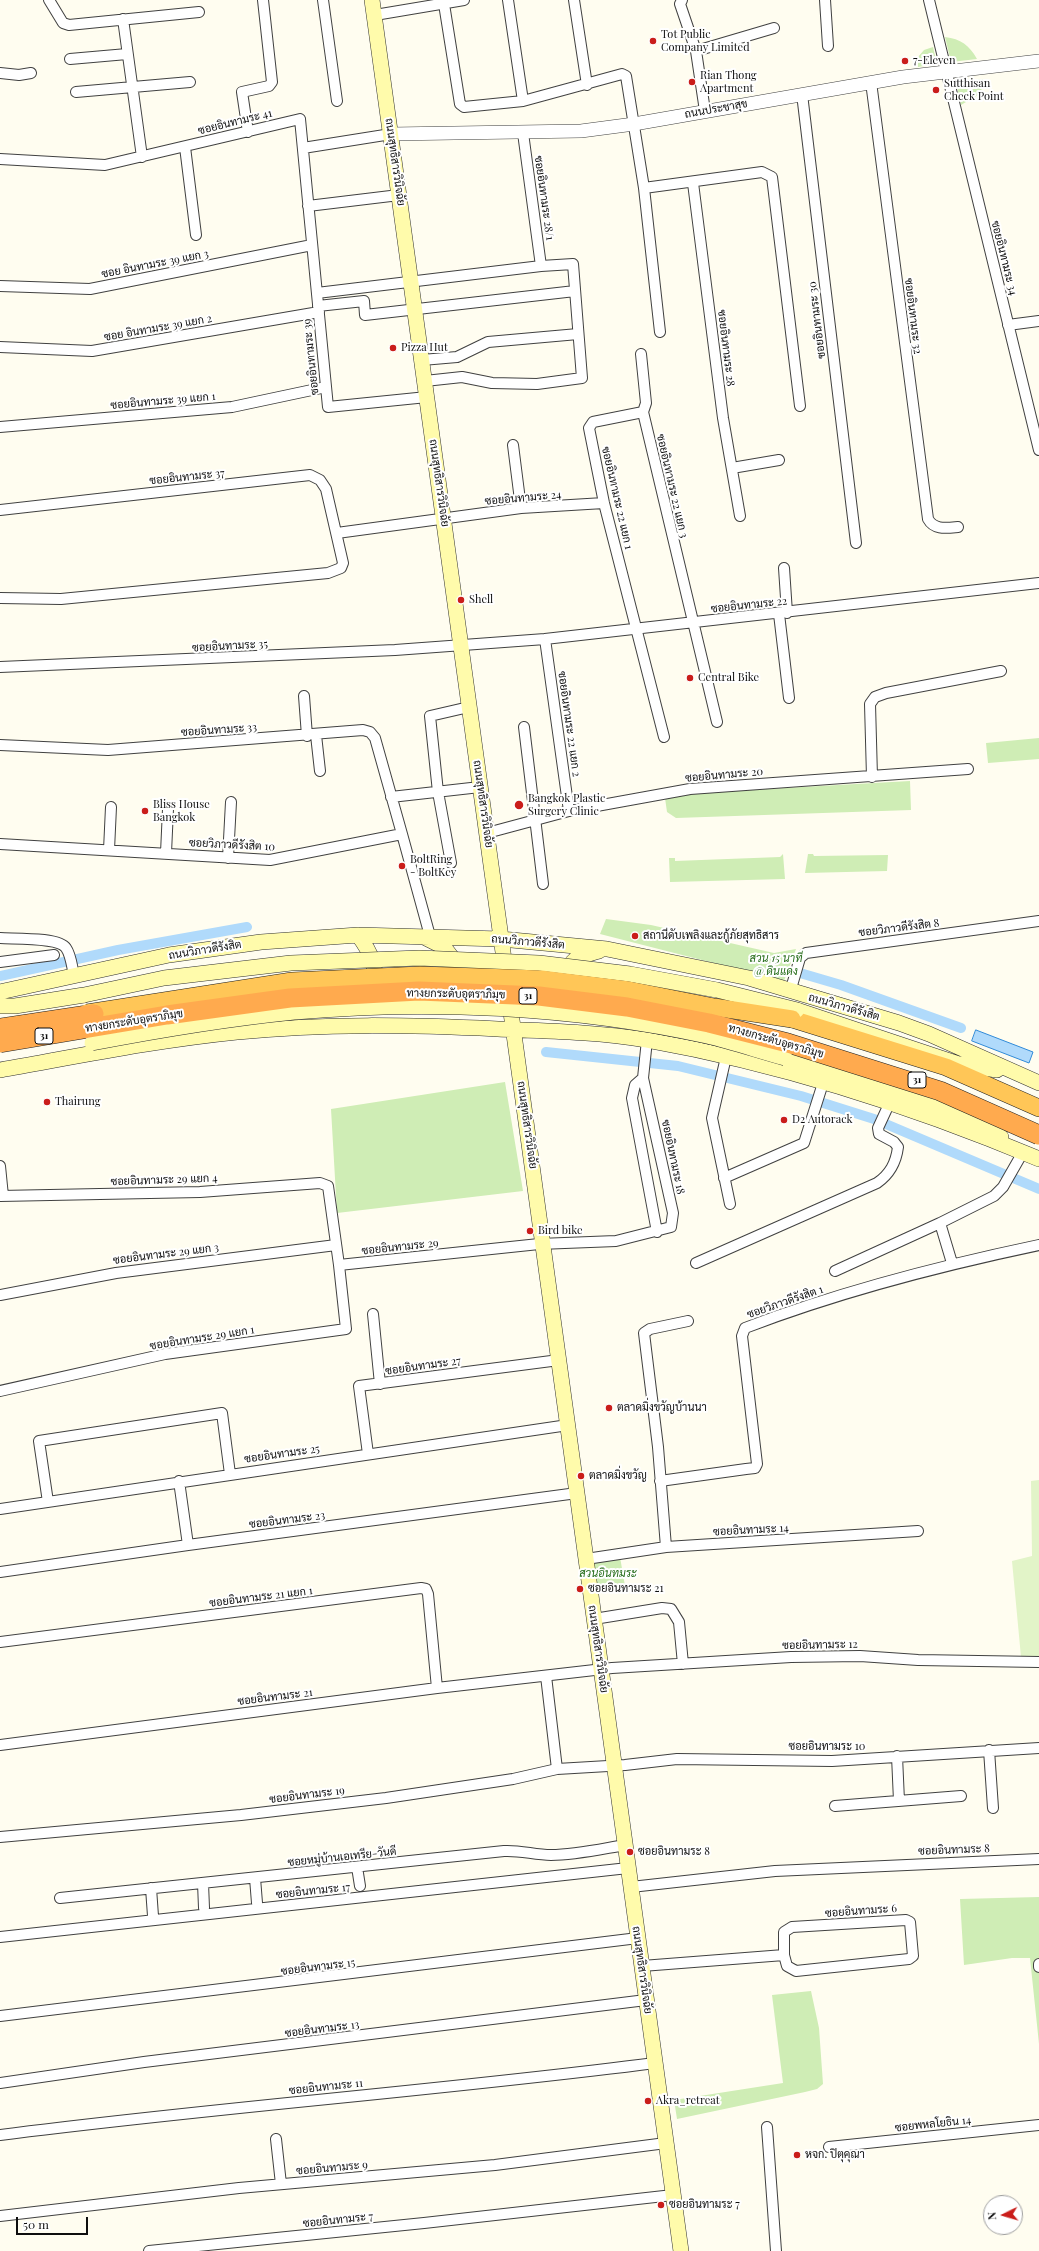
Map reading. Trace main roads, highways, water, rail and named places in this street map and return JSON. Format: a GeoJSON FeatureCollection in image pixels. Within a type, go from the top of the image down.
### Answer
{"type":"FeatureCollection","features":[{"type":"Feature","properties":{"kind":"highway","name":"31"},"geometry":{"type":"LineString","coordinates":[[0,1045],[87,1020],[292,981],[420,976],[541,979],[629,990],[714,1007],[795,1015],[946,1067],[1039,1108]]}},
{"type":"Feature","properties":{"kind":"highway","name":"ทางยกระดับอุตราภิมุข"},"geometry":{"type":"LineString","coordinates":[[0,1027],[290,985],[417,980],[538,983],[627,994],[712,1010],[791,1031],[946,1080],[1039,1121]]}},
{"type":"Feature","properties":{"kind":"highway","name":"31"},"geometry":{"type":"LineString","coordinates":[[0,1027],[87,1020],[292,994],[421,988],[541,992],[628,1003],[712,1019],[790,1040],[942,1088],[1039,1132]]}},
{"type":"Feature","properties":{"kind":"highway","name":"ทางยกระดับอุตราภิมุข"},"geometry":{"type":"LineString","coordinates":[[0,1045],[167,1015],[290,998],[419,992],[538,996],[627,1007],[709,1022],[788,1044],[940,1091],[1039,1136]]}},
{"type":"Feature","properties":{"kind":"main road","name":"ถนนสุทธิสารวินิจฉัย"},"geometry":{"type":"LineString","coordinates":[[372,0],[681,2251]]}},
{"type":"Feature","properties":{"kind":"main road","name":"ถนนวิภาวดีรังสิต"},"geometry":{"type":"LineString","coordinates":[[0,992],[73,972],[169,955],[261,942],[358,935],[501,938],[607,949],[664,959],[749,978],[790,992],[899,1023],[929,1034],[1039,1083]]}},
{"type":"Feature","properties":{"kind":"main road"},"geometry":{"type":"LineString","coordinates":[[358,935],[370,951],[375,964],[378,1002],[375,1015],[367,1026]]}},
{"type":"Feature","properties":{"kind":"main road"},"geometry":{"type":"LineString","coordinates":[[425,936],[444,947],[460,967],[460,999],[453,1012],[429,1026]]}},
{"type":"Feature","properties":{"kind":"main road"},"geometry":{"type":"LineString","coordinates":[[597,1035],[572,1022],[565,1009],[568,967],[577,957],[607,949]]}},
{"type":"Feature","properties":{"kind":"main road","name":"31"},"geometry":{"type":"LineString","coordinates":[[0,1006],[15,1006],[164,978],[291,963],[419,958],[539,962],[630,974],[718,990],[795,1015],[959,1064],[1018,1074]]}},
{"type":"Feature","properties":{"kind":"main road"},"geometry":{"type":"LineString","coordinates":[[649,1045],[641,1023],[649,974],[664,959]]}},
{"type":"Feature","properties":{"kind":"main road","name":"31"},"geometry":{"type":"LineString","coordinates":[[1,1070],[56,1049],[173,1028],[294,1012],[422,1007],[541,1012],[626,1022],[707,1036],[785,1058],[854,1079],[966,1118],[983,1125],[1021,1151]]}},
{"type":"Feature","properties":{"kind":"main road","name":"31"},"geometry":{"type":"LineString","coordinates":[[1,1070],[174,1040],[239,1032],[367,1026],[429,1026],[597,1035],[649,1045],[725,1063],[824,1080],[890,1102],[1039,1159]]}},
{"type":"Feature","properties":{"kind":"water"},"geometry":{"type":"Polygon","coordinates":[[[976,1030],[1033,1052],[1029,1063],[972,1041],[976,1030]]]}},
{"type":"Feature","properties":{"kind":"waterway"},"geometry":{"type":"LineString","coordinates":[[0,976],[118,950],[247,927]]}},
{"type":"Feature","properties":{"kind":"waterway"},"geometry":{"type":"LineString","coordinates":[[800,973],[841,985],[961,1028]]}},
{"type":"Feature","properties":{"kind":"waterway"},"geometry":{"type":"LineString","coordinates":[[546,1052],[678,1066],[801,1096],[874,1119],[1039,1189]]}},
{"type":"Feature","properties":{"kind":"place","name":"Tot Public Company Limited"},"geometry":{"type":"Point","coordinates":[653,41]}},
{"type":"Feature","properties":{"kind":"place","name":"7-Eleven"},"geometry":{"type":"Point","coordinates":[905,61]}},
{"type":"Feature","properties":{"kind":"place","name":"Rian Thong Apartment"},"geometry":{"type":"Point","coordinates":[692,82]}},
{"type":"Feature","properties":{"kind":"place","name":"Sutthisan Check Point"},"geometry":{"type":"Point","coordinates":[936,90]}},
{"type":"Feature","properties":{"kind":"place","name":"Pizza Hut"},"geometry":{"type":"Point","coordinates":[393,348]}},
{"type":"Feature","properties":{"kind":"place","name":"Shell"},"geometry":{"type":"Point","coordinates":[461,600]}},
{"type":"Feature","properties":{"kind":"place","name":"Central Bike"},"geometry":{"type":"Point","coordinates":[690,678]}},
{"type":"Feature","properties":{"kind":"place","name":"Bangkok Plastic Surgery Clinic"},"geometry":{"type":"Point","coordinates":[519,805]}},
{"type":"Feature","properties":{"kind":"place","name":"Bliss House Bangkok"},"geometry":{"type":"Point","coordinates":[145,811]}},
{"type":"Feature","properties":{"kind":"place","name":"BoltRing - BoltKey"},"geometry":{"type":"Point","coordinates":[402,866]}},
{"type":"Feature","properties":{"kind":"place","name":"สถานีดับเพลิงและกู้ภัยสุทธิสาร"},"geometry":{"type":"Point","coordinates":[635,936]}},
{"type":"Feature","properties":{"kind":"place","name":"Thairung"},"geometry":{"type":"Point","coordinates":[47,1102]}},
{"type":"Feature","properties":{"kind":"place","name":"D2 Autorack"},"geometry":{"type":"Point","coordinates":[784,1120]}},
{"type":"Feature","properties":{"kind":"place","name":"Bird bike"},"geometry":{"type":"Point","coordinates":[530,1231]}},
{"type":"Feature","properties":{"kind":"place","name":"ตลาดมิ่งขวัญบ้านนา"},"geometry":{"type":"Point","coordinates":[609,1408]}},
{"type":"Feature","properties":{"kind":"place","name":"ตลาดมิ่งขวัญ"},"geometry":{"type":"Point","coordinates":[581,1476]}},
{"type":"Feature","properties":{"kind":"place","name":"ซอยอินทามระ 21"},"geometry":{"type":"Point","coordinates":[580,1589]}},
{"type":"Feature","properties":{"kind":"place","name":"ซอยอินทามระ 8"},"geometry":{"type":"Point","coordinates":[630,1852]}},
{"type":"Feature","properties":{"kind":"place","name":"Akra_retreat"},"geometry":{"type":"Point","coordinates":[648,2101]}},
{"type":"Feature","properties":{"kind":"place","name":"หจก. ปิตุคุณา"},"geometry":{"type":"Point","coordinates":[797,2155]}},
{"type":"Feature","properties":{"kind":"place","name":"ซอยอินทามระ 7"},"geometry":{"type":"Point","coordinates":[661,2205]}},
{"type":"Feature","properties":{"kind":"park label","name":"สวน 15 นาที @ ดินแดง"},"geometry":{"type":"Point","coordinates":[776,965]}},
{"type":"Feature","properties":{"kind":"park label","name":"สวนอินทมระ"},"geometry":{"type":"Point","coordinates":[608,1574]}}]}
